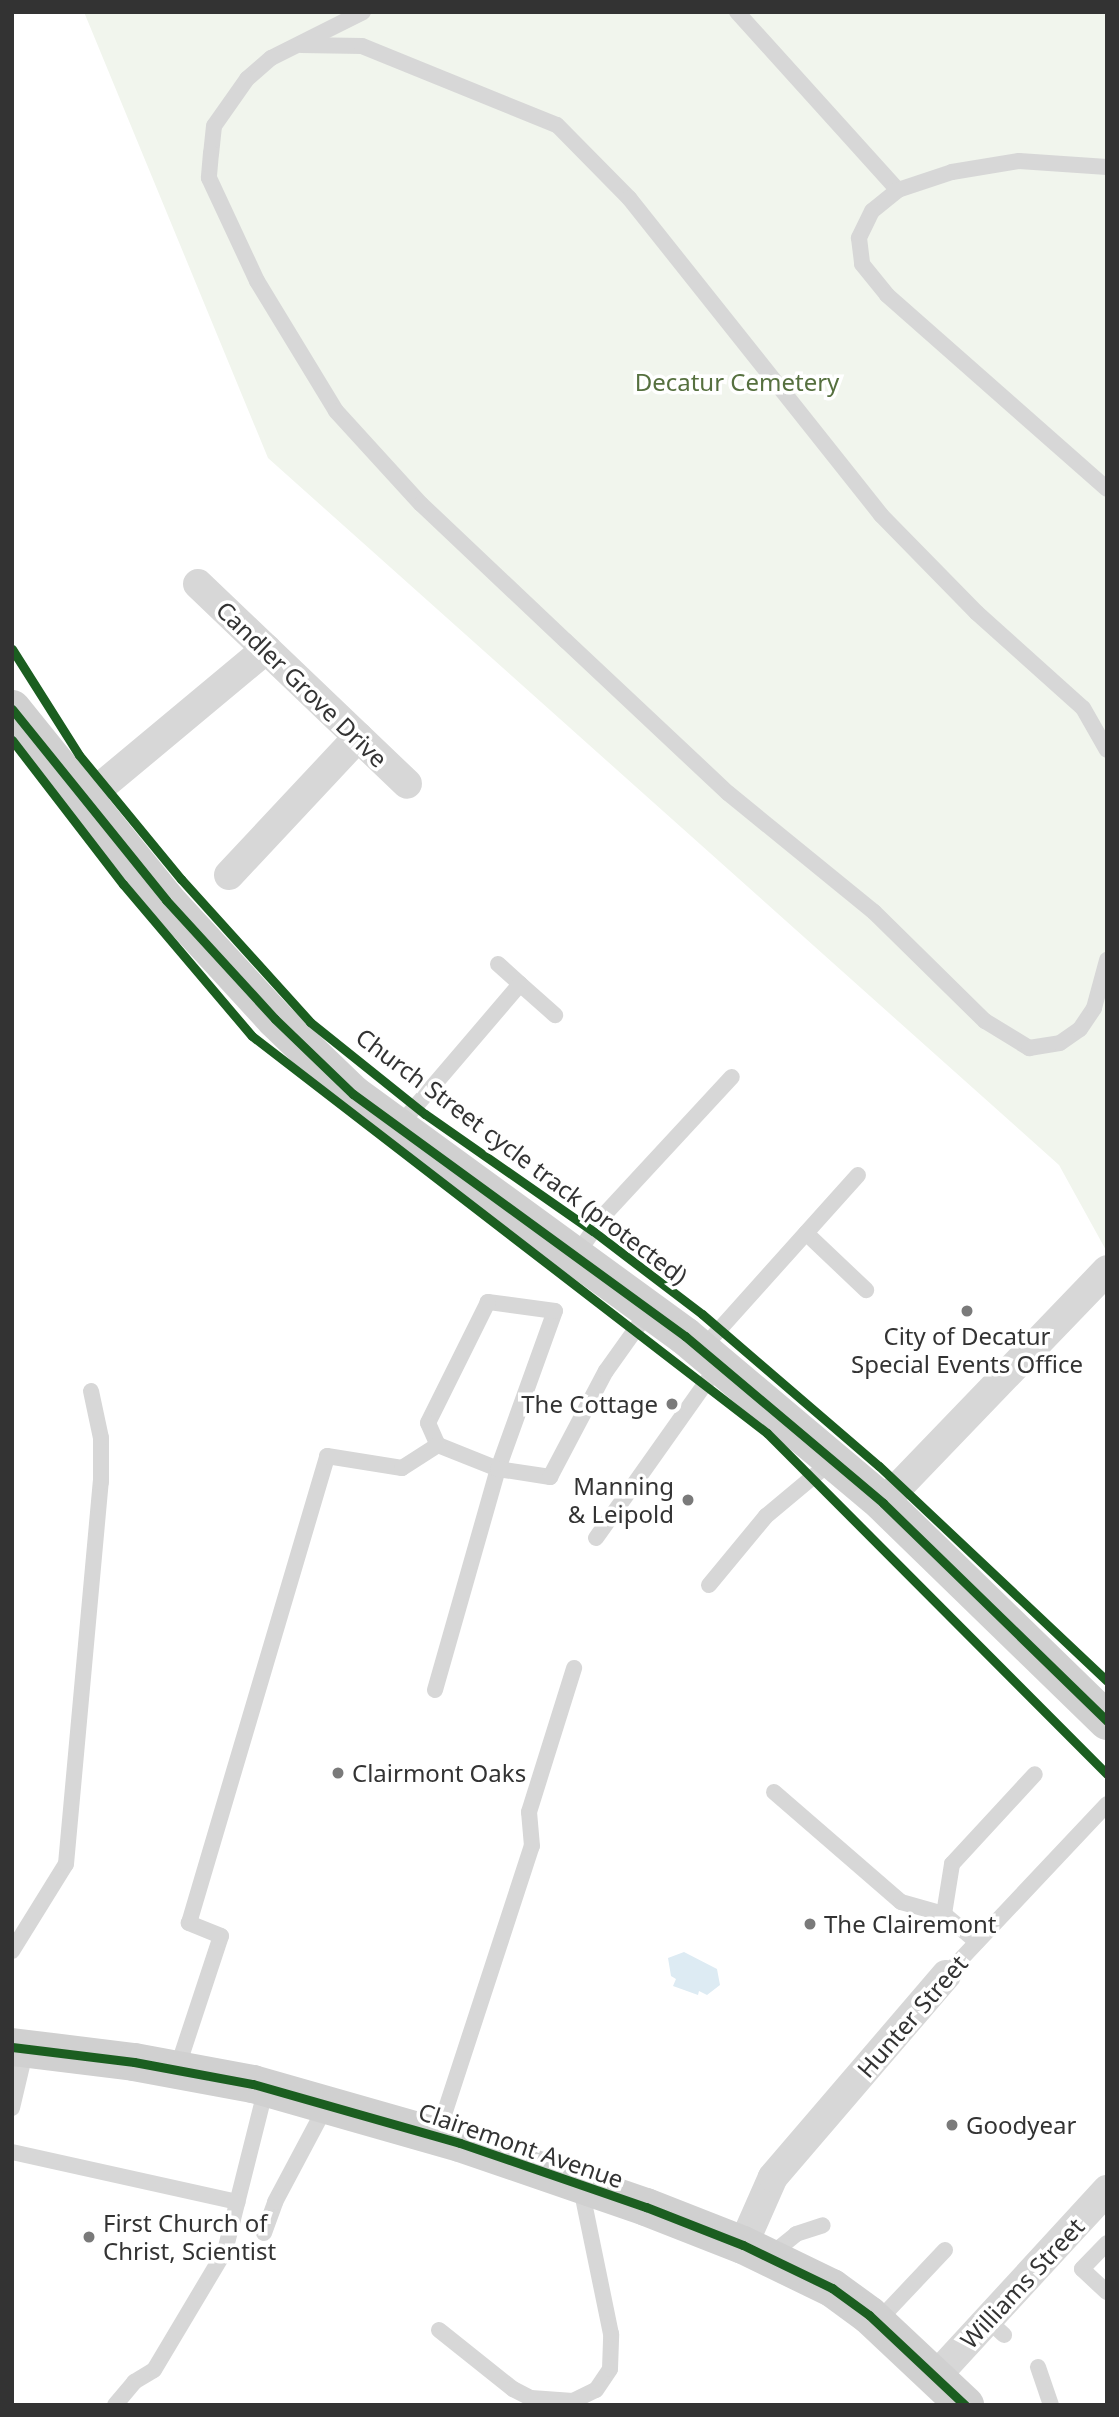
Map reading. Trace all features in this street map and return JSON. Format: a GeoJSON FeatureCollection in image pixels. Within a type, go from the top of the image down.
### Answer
{"type":"FeatureCollection","features":[{"type":"Feature","properties":{"kind":"main road"},"geometry":{"type":"LineString","coordinates":[[12,709],[85,800],[192,915],[284,1028],[353,1094],[577,1254],[710,1357],[883,1503],[1107,1721]]}},
{"type":"Feature","properties":{"kind":"main road","name":"Clairemont Avenue"},"geometry":{"type":"LineString","coordinates":[[19,2048],[177,2069],[327,2104],[437,2136],[581,2185],[756,2251],[832,2288],[877,2322],[965,2405]]}},
{"type":"Feature","properties":{"kind":"street","name":"Candler Grove Drive"},"geometry":{"type":"LineString","coordinates":[[198,584],[407,783]]}},
{"type":"Feature","properties":{"kind":"street"},"geometry":{"type":"LineString","coordinates":[[85,800],[266,649]]}},
{"type":"Feature","properties":{"kind":"street"},"geometry":{"type":"LineString","coordinates":[[229,875],[358,737]]}},
{"type":"Feature","properties":{"kind":"street"},"geometry":{"type":"LineString","coordinates":[[883,1503],[1107,1270]]}},
{"type":"Feature","properties":{"kind":"street","name":"Hunter Street"},"geometry":{"type":"LineString","coordinates":[[756,2251],[773,2177],[946,1975]]}},
{"type":"Feature","properties":{"kind":"street","name":"Williams Street"},"geometry":{"type":"LineString","coordinates":[[936,2376],[996,2328],[1062,2239],[1107,2190]]}},
{"type":"Feature","properties":{"kind":"lane"},"geometry":{"type":"LineString","coordinates":[[363,12],[271,58],[226,103],[214,126],[209,178],[257,281],[335,411],[421,504],[617,689],[728,793],[864,903],[985,1021],[1029,1048],[1060,1043],[1080,1029],[1094,1008],[1107,960]]}},
{"type":"Feature","properties":{"kind":"lane"},"geometry":{"type":"LineString","coordinates":[[737,12],[898,190]]}},
{"type":"Feature","properties":{"kind":"lane"},"geometry":{"type":"LineString","coordinates":[[295,45],[362,46],[557,125],[629,198],[881,515],[977,613],[1043,668],[1083,708],[1107,750]]}},
{"type":"Feature","properties":{"kind":"lane"},"geometry":{"type":"LineString","coordinates":[[1107,166],[1019,161],[952,172],[898,190],[872,211],[859,238],[862,264],[887,295],[1107,489]]}},
{"type":"Feature","properties":{"kind":"lane"},"geometry":{"type":"LineString","coordinates":[[498,964],[555,1015]]}},
{"type":"Feature","properties":{"kind":"lane"},"geometry":{"type":"LineString","coordinates":[[398,1127],[520,984]]}},
{"type":"Feature","properties":{"kind":"lane"},"geometry":{"type":"LineString","coordinates":[[577,1254],[604,1215],[732,1077]]}},
{"type":"Feature","properties":{"kind":"lane"},"geometry":{"type":"LineString","coordinates":[[596,1538],[710,1357],[806,1233],[858,1175]]}},
{"type":"Feature","properties":{"kind":"lane"},"geometry":{"type":"LineString","coordinates":[[806,1233],[866,1290]]}},
{"type":"Feature","properties":{"kind":"lane"},"geometry":{"type":"LineString","coordinates":[[435,1690],[498,1469],[555,1311],[488,1301],[428,1423],[438,1445],[498,1469],[550,1477],[606,1371],[650,1309]]}},
{"type":"Feature","properties":{"kind":"lane"},"geometry":{"type":"LineString","coordinates":[[12,1951],[66,1864],[101,1482],[101,1438],[90,1391]]}},
{"type":"Feature","properties":{"kind":"lane"},"geometry":{"type":"LineString","coordinates":[[177,2069],[220,1936],[189,1923],[327,1456],[402,1468],[438,1445]]}},
{"type":"Feature","properties":{"kind":"lane"},"geometry":{"type":"LineString","coordinates":[[709,1585],[766,1516],[832,1461]]}},
{"type":"Feature","properties":{"kind":"lane"},"geometry":{"type":"LineString","coordinates":[[437,2136],[532,1846],[529,1812],[574,1668]]}},
{"type":"Feature","properties":{"kind":"lane"},"geometry":{"type":"LineString","coordinates":[[944,1914],[952,1864],[1035,1774]]}},
{"type":"Feature","properties":{"kind":"lane"},"geometry":{"type":"LineString","coordinates":[[774,1792],[901,1902],[944,1914],[977,1942]]}},
{"type":"Feature","properties":{"kind":"lane","name":"Hunter Street"},"geometry":{"type":"LineString","coordinates":[[946,1975],[1107,1804]]}},
{"type":"Feature","properties":{"kind":"lane"},"geometry":{"type":"LineString","coordinates":[[12,2108],[19,2048]]}},
{"type":"Feature","properties":{"kind":"lane"},"geometry":{"type":"LineString","coordinates":[[115,2405],[134,2382],[154,2370],[225,2251],[266,2088]]}},
{"type":"Feature","properties":{"kind":"lane"},"geometry":{"type":"LineString","coordinates":[[264,2233],[275,2202],[327,2104]]}},
{"type":"Feature","properties":{"kind":"lane"},"geometry":{"type":"LineString","coordinates":[[12,2152],[238,2202]]}},
{"type":"Feature","properties":{"kind":"lane"},"geometry":{"type":"LineString","coordinates":[[439,2330],[513,2389],[531,2398],[573,2401],[596,2390],[610,2368],[611,2334],[581,2185]]}},
{"type":"Feature","properties":{"kind":"lane"},"geometry":{"type":"LineString","coordinates":[[756,2251],[823,2225]]}},
{"type":"Feature","properties":{"kind":"lane"},"geometry":{"type":"LineString","coordinates":[[1062,2239],[1088,2263]]}},
{"type":"Feature","properties":{"kind":"lane"},"geometry":{"type":"LineString","coordinates":[[1107,2243],[1082,2269],[1107,2292]]}},
{"type":"Feature","properties":{"kind":"lane"},"geometry":{"type":"LineString","coordinates":[[877,2322],[945,2250]]}},
{"type":"Feature","properties":{"kind":"lane"},"geometry":{"type":"LineString","coordinates":[[1038,2367],[1051,2405]]}},
{"type":"Feature","properties":{"kind":"green space","name":"Decatur Cemetery"},"geometry":{"type":"Polygon","coordinates":[[[84,12],[1107,12],[1107,1252],[1059,1165],[268,458],[84,12]]]}},
{"type":"Feature","properties":{"kind":"shaded area"},"geometry":{"type":"Polygon","coordinates":[[[684,1952],[717,1969],[720,1985],[707,1995],[699,1991],[698,1995],[673,1986],[676,1979],[671,1976],[668,1958],[684,1952]]]}},
{"type":"Feature","properties":{"kind":"cycle path","name":"Church Street cycle track (protected)"},"geometry":{"type":"LineString","coordinates":[[12,649],[79,755],[181,879],[310,1022],[425,1114],[593,1231],[702,1314],[879,1466],[1107,1681]]}},
{"type":"Feature","properties":{"kind":"cycle path"},"geometry":{"type":"LineString","coordinates":[[12,709],[166,900],[275,1019],[353,1094],[685,1336],[883,1503],[1107,1721]]}},
{"type":"Feature","properties":{"kind":"cycle path"},"geometry":{"type":"LineString","coordinates":[[12,740],[123,884],[252,1036],[767,1433],[1107,1774]]}},
{"type":"Feature","properties":{"kind":"cycle path"},"geometry":{"type":"LineString","coordinates":[[12,2047],[134,2062],[253,2084],[460,2143],[646,2207],[743,2245],[832,2288],[869,2315],[965,2405]]}},
{"type":"Feature","properties":{"kind":"place","name":"City of Decatur Special Events Office"},"geometry":{"type":"Point","coordinates":[967,1311]}},
{"type":"Feature","properties":{"kind":"place","name":"The Cottage"},"geometry":{"type":"Point","coordinates":[672,1404]}},
{"type":"Feature","properties":{"kind":"place","name":"Manning & Leipold"},"geometry":{"type":"Point","coordinates":[688,1500]}},
{"type":"Feature","properties":{"kind":"place","name":"Clairmont Oaks"},"geometry":{"type":"Point","coordinates":[338,1773]}},
{"type":"Feature","properties":{"kind":"place","name":"The Clairemont"},"geometry":{"type":"Point","coordinates":[810,1924]}},
{"type":"Feature","properties":{"kind":"place","name":"Goodyear"},"geometry":{"type":"Point","coordinates":[952,2125]}},
{"type":"Feature","properties":{"kind":"place","name":"First Church of Christ, Scientist"},"geometry":{"type":"Point","coordinates":[89,2237]}}]}
